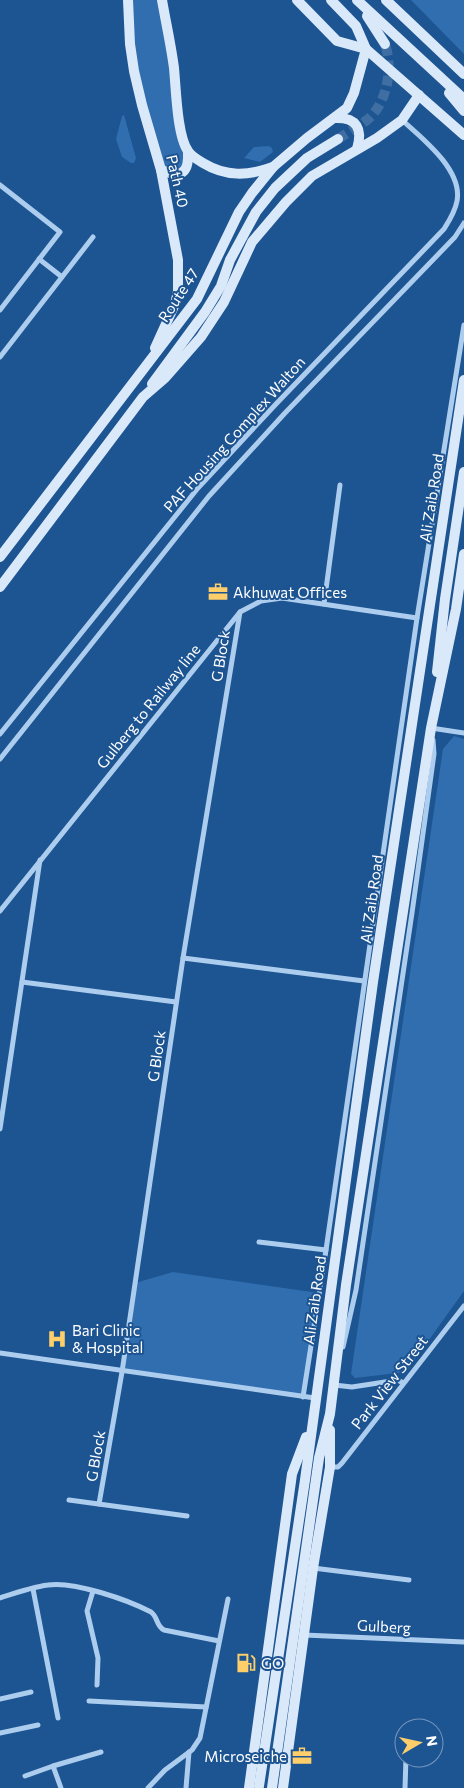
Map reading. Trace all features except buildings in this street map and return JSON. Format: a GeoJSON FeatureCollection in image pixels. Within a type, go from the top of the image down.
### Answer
{"type":"FeatureCollection","features":[{"type":"Feature","properties":{"kind":"main road","name":"Path 40"},"geometry":{"type":"LineString","coordinates":[[128,0],[130,44],[134,71],[161,170],[178,260],[178,292],[175,304],[146,364]]}},
{"type":"Feature","properties":{"kind":"main road","name":"Path 40"},"geometry":{"type":"LineString","coordinates":[[162,0],[171,50],[181,131],[188,152],[210,167],[223,173],[257,173],[273,167]]}},
{"type":"Feature","properties":{"kind":"main road"},"geometry":{"type":"LineString","coordinates":[[297,0],[337,41],[366,49],[462,133],[464,141]]}},
{"type":"Feature","properties":{"kind":"main road"},"geometry":{"type":"LineString","coordinates":[[331,0],[356,26],[366,49]]}},
{"type":"Feature","properties":{"kind":"main road"},"geometry":{"type":"LineString","coordinates":[[357,0],[385,44]]}},
{"type":"Feature","properties":{"kind":"main road"},"geometry":{"type":"LineString","coordinates":[[357,0],[464,99]]}},
{"type":"Feature","properties":{"kind":"main road"},"geometry":{"type":"LineString","coordinates":[[386,0],[464,74]]}},
{"type":"Feature","properties":{"kind":"main road"},"geometry":{"type":"LineString","coordinates":[[406,46],[464,111]]}},
{"type":"Feature","properties":{"kind":"main road","name":"Route 47"},"geometry":{"type":"LineString","coordinates":[[0,557],[197,299],[239,212],[273,167],[347,108],[351,101],[366,49]]}},
{"type":"Feature","properties":{"kind":"main road"},"geometry":{"type":"LineString","coordinates":[[143,397],[165,378],[201,338],[224,302],[252,242],[286,202],[312,176],[377,138],[402,120],[419,95]]}},
{"type":"Feature","properties":{"kind":"main road"},"geometry":{"type":"LineString","coordinates":[[335,118],[345,118],[356,125],[360,133],[357,149]]}},
{"type":"Feature","properties":{"kind":"main road"},"geometry":{"type":"LineString","coordinates":[[0,587],[205,312],[221,286],[230,260],[256,212],[275,188],[307,158],[338,139]]}},
{"type":"Feature","properties":{"kind":"main road"},"geometry":{"type":"LineString","coordinates":[[161,170],[173,175],[181,174],[188,164],[188,152]]}},
{"type":"Feature","properties":{"kind":"main road","name":"Ali Zaib Road"},"geometry":{"type":"LineString","coordinates":[[251,1785],[292,1474],[312,1422],[373,982],[464,380]]}},
{"type":"Feature","properties":{"kind":"main road"},"geometry":{"type":"LineString","coordinates":[[432,728],[445,599],[464,472]]}},
{"type":"Feature","properties":{"kind":"main road","name":"Ali Zaib Road"},"geometry":{"type":"LineString","coordinates":[[272,1788],[319,1458],[330,1414],[346,1285],[432,728],[456,609],[464,555]]}},
{"type":"Feature","properties":{"kind":"main road","name":"Ali Zaib Road"},"geometry":{"type":"LineString","coordinates":[[283,1788],[313,1568],[330,1467],[330,1414]]}},
{"type":"Feature","properties":{"kind":"street","name":"PAF Housing Complex Walton"},"geometry":{"type":"LineString","coordinates":[[0,734],[198,488],[276,404],[444,230],[452,216],[457,200],[457,191],[452,176],[440,156],[402,120]]}},
{"type":"Feature","properties":{"kind":"street"},"geometry":{"type":"LineString","coordinates":[[0,185],[60,232],[0,310]]}},
{"type":"Feature","properties":{"kind":"street","name":"PAF Housing Complex Walton"},"geometry":{"type":"LineString","coordinates":[[0,759],[209,496],[285,413],[455,237],[464,223]]}},
{"type":"Feature","properties":{"kind":"street"},"geometry":{"type":"LineString","coordinates":[[0,357],[93,237]]}},
{"type":"Feature","properties":{"kind":"street"},"geometry":{"type":"LineString","coordinates":[[39,259],[62,277]]}},
{"type":"Feature","properties":{"kind":"street"},"geometry":{"type":"LineString","coordinates":[[303,1397],[417,618],[464,326]]}},
{"type":"Feature","properties":{"kind":"street"},"geometry":{"type":"LineString","coordinates":[[324,604],[340,485]]}},
{"type":"Feature","properties":{"kind":"street","name":"Gulberg to Railway line"},"geometry":{"type":"LineString","coordinates":[[0,911],[240,612],[261,600],[282,598],[417,618]]}},
{"type":"Feature","properties":{"kind":"street","name":"G Block"},"geometry":{"type":"LineString","coordinates":[[99,1504],[122,1372],[176,1002],[240,612]]}},
{"type":"Feature","properties":{"kind":"street"},"geometry":{"type":"LineString","coordinates":[[432,728],[464,733]]}},
{"type":"Feature","properties":{"kind":"street"},"geometry":{"type":"LineString","coordinates":[[0,1129],[40,860]]}},
{"type":"Feature","properties":{"kind":"street"},"geometry":{"type":"LineString","coordinates":[[183,958],[364,982]]}},
{"type":"Feature","properties":{"kind":"street"},"geometry":{"type":"LineString","coordinates":[[22,982],[176,1002]]}},
{"type":"Feature","properties":{"kind":"street"},"geometry":{"type":"LineString","coordinates":[[259,1242],[326,1250]]}},
{"type":"Feature","properties":{"kind":"street","name":"Park View Street"},"geometry":{"type":"LineString","coordinates":[[330,1467],[335,1468],[342,1463],[464,1306]]}},
{"type":"Feature","properties":{"kind":"street"},"geometry":{"type":"LineString","coordinates":[[0,1354],[315,1398]]}},
{"type":"Feature","properties":{"kind":"street"},"geometry":{"type":"LineString","coordinates":[[334,1385],[352,1387],[398,1380],[403,1383]]}},
{"type":"Feature","properties":{"kind":"street"},"geometry":{"type":"LineString","coordinates":[[69,1500],[187,1516]]}},
{"type":"Feature","properties":{"kind":"street"},"geometry":{"type":"LineString","coordinates":[[313,1568],[410,1580]]}},
{"type":"Feature","properties":{"kind":"street"},"geometry":{"type":"LineString","coordinates":[[0,1598],[48,1585],[62,1584],[129,1602],[153,1614],[160,1628],[164,1630],[219,1641]]}},
{"type":"Feature","properties":{"kind":"street"},"geometry":{"type":"LineString","coordinates":[[33,1589],[58,1718]]}},
{"type":"Feature","properties":{"kind":"street"},"geometry":{"type":"LineString","coordinates":[[93,1591],[88,1610],[98,1658],[97,1685]]}},
{"type":"Feature","properties":{"kind":"street"},"geometry":{"type":"LineString","coordinates":[[148,1788],[165,1770],[189,1752],[200,1738],[228,1599]]}},
{"type":"Feature","properties":{"kind":"street","name":"Gulberg"},"geometry":{"type":"LineString","coordinates":[[304,1634],[464,1642]]}},
{"type":"Feature","properties":{"kind":"street"},"geometry":{"type":"LineString","coordinates":[[0,1699],[31,1692]]}},
{"type":"Feature","properties":{"kind":"street"},"geometry":{"type":"LineString","coordinates":[[89,1701],[206,1707]]}},
{"type":"Feature","properties":{"kind":"street"},"geometry":{"type":"LineString","coordinates":[[0,1733],[38,1725]]}},
{"type":"Feature","properties":{"kind":"street"},"geometry":{"type":"LineString","coordinates":[[24,1776],[101,1752]]}},
{"type":"Feature","properties":{"kind":"street"},"geometry":{"type":"LineString","coordinates":[[186,1788],[189,1752]]}},
{"type":"Feature","properties":{"kind":"street"},"geometry":{"type":"LineString","coordinates":[[53,1766],[61,1788]]}},
{"type":"Feature","properties":{"kind":"street"},"geometry":{"type":"LineString","coordinates":[[405,1788],[406,1768]]}},
{"type":"Feature","properties":{"kind":"shaded area"},"geometry":{"type":"Polygon","coordinates":[[[128,0],[162,0],[185,171],[161,170],[142,105],[128,0]]]}},
{"type":"Feature","properties":{"kind":"shaded area"},"geometry":{"type":"Polygon","coordinates":[[[411,0],[464,0],[464,54],[411,0]]]}},
{"type":"Feature","properties":{"kind":"shaded area"},"geometry":{"type":"Polygon","coordinates":[[[124,115],[136,158],[134,163],[122,157],[116,139],[122,116],[124,115]]]}},
{"type":"Feature","properties":{"kind":"shaded area"},"geometry":{"type":"Polygon","coordinates":[[[269,146],[273,152],[260,162],[244,158],[254,147],[269,146]]]}},
{"type":"Feature","properties":{"kind":"shaded area"},"geometry":{"type":"Polygon","coordinates":[[[454,736],[464,739],[464,1291],[406,1372],[355,1378],[351,1374],[443,749],[454,736]]]}},
{"type":"Feature","properties":{"kind":"shaded area"},"geometry":{"type":"Polygon","coordinates":[[[173,1272],[319,1293],[303,1397],[122,1372],[135,1283],[173,1272]]]}},
{"type":"Feature","properties":{"kind":"tunnel"},"geometry":{"type":"LineString","coordinates":[[338,139],[367,120],[380,104],[387,84],[389,63],[385,44]]}},
{"type":"Feature","properties":{"kind":"place","name":"Akhuwat Offices"},"geometry":{"type":"Point","coordinates":[218,592]}},
{"type":"Feature","properties":{"kind":"place","name":"Bari Clinic & Hospital"},"geometry":{"type":"Point","coordinates":[57,1339]}},
{"type":"Feature","properties":{"kind":"place","name":"GO"},"geometry":{"type":"Point","coordinates":[246,1663]}},
{"type":"Feature","properties":{"kind":"place","name":"Microseiche"},"geometry":{"type":"Point","coordinates":[302,1756]}}]}
